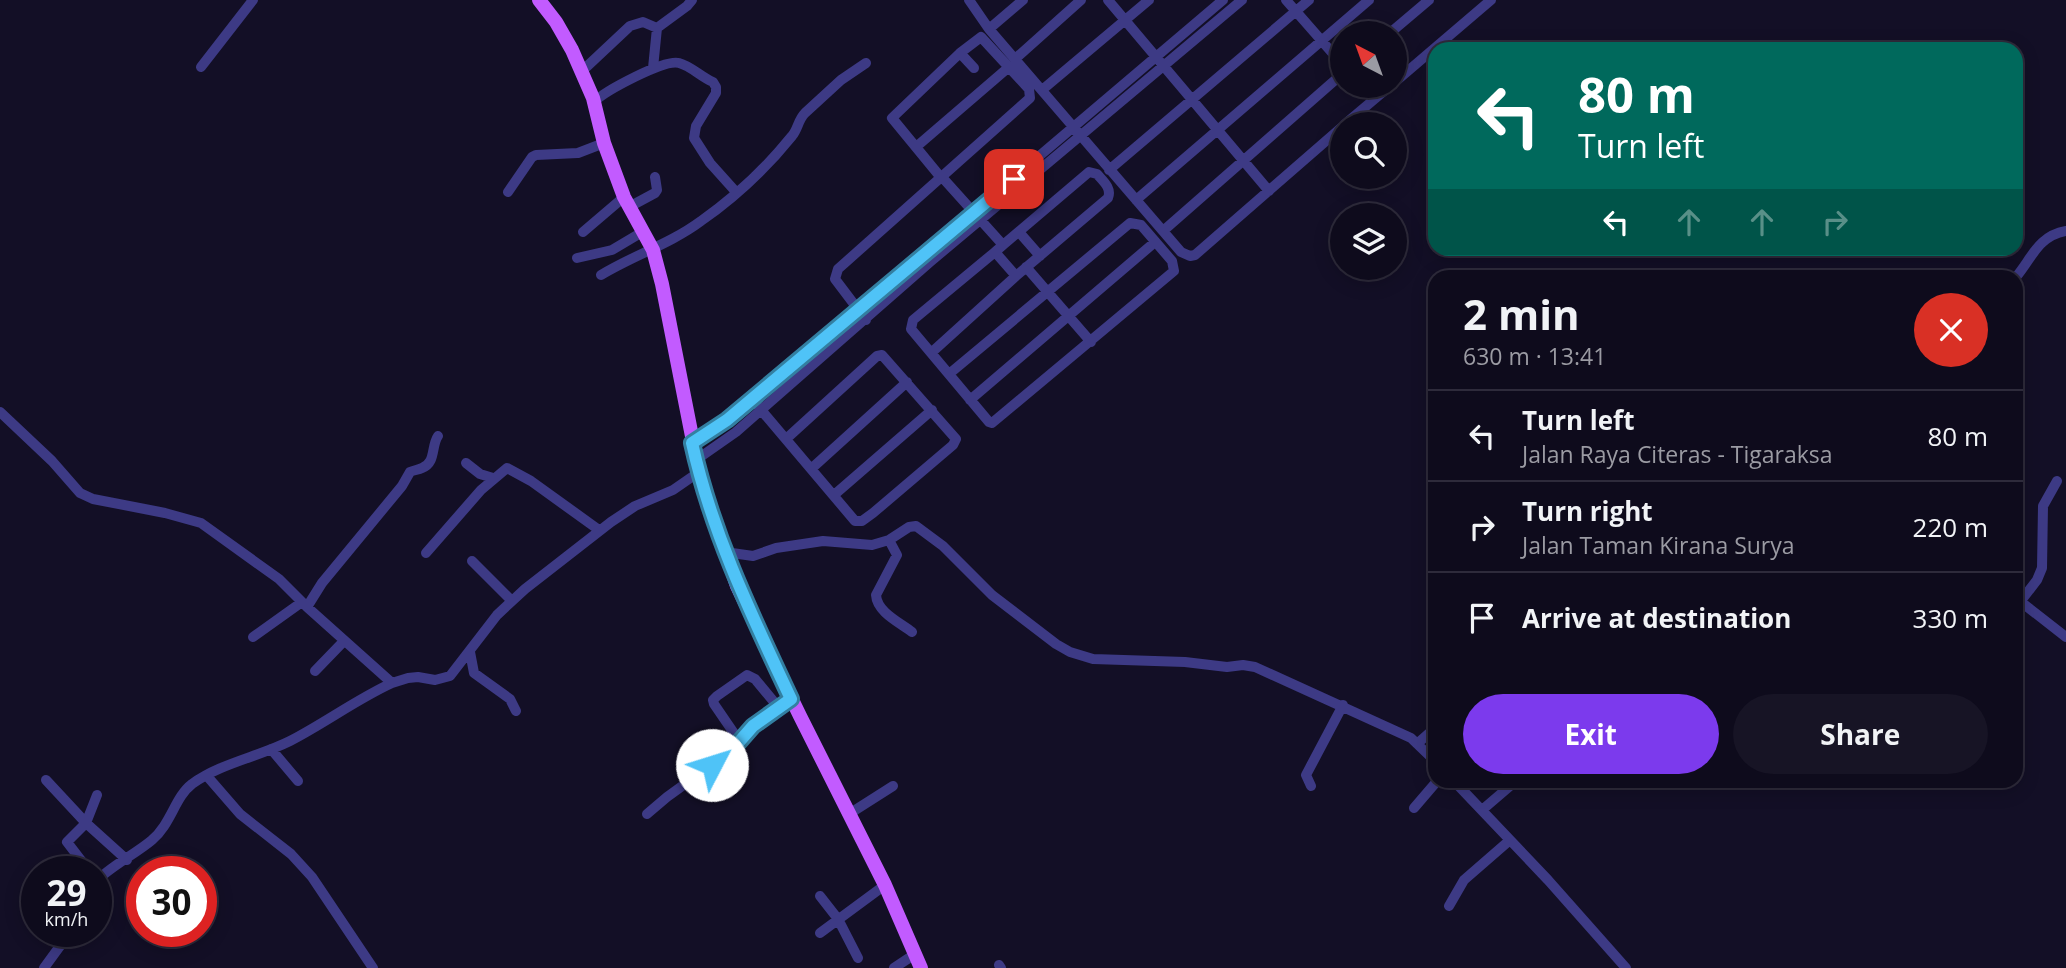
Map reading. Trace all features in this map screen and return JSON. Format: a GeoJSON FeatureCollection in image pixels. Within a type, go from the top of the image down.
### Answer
{"type":"FeatureCollection","features":[{"type":"Feature","properties":{"kind":"main road"},"geometry":{"type":"LineString","coordinates":[[539,0],[563,33],[581,72],[594,102],[604,143],[627,202],[653,250],[697,466],[737,586],[885,885],[921,968]]}},
{"type":"Feature","properties":{"kind":"street"},"geometry":{"type":"LineString","coordinates":[[201,66],[253,0]]}},
{"type":"Feature","properties":{"kind":"street"},"geometry":{"type":"LineString","coordinates":[[653,68],[657,28],[692,0]]}},
{"type":"Feature","properties":{"kind":"street"},"geometry":{"type":"LineString","coordinates":[[866,320],[835,279],[835,274],[1030,98],[1029,89],[969,0]]}},
{"type":"Feature","properties":{"kind":"street"},"geometry":{"type":"LineString","coordinates":[[989,29],[1023,0]]}},
{"type":"Feature","properties":{"kind":"street"},"geometry":{"type":"LineString","coordinates":[[916,147],[1081,0]]}},
{"type":"Feature","properties":{"kind":"street"},"geometry":{"type":"LineString","coordinates":[[1108,0],[1269,191]]}},
{"type":"Feature","properties":{"kind":"street"},"geometry":{"type":"LineString","coordinates":[[1042,90],[1149,0]]}},
{"type":"Feature","properties":{"kind":"street"},"geometry":{"type":"LineString","coordinates":[[692,443],[727,420],[858,310],[977,217],[1160,61],[1223,0]]}},
{"type":"Feature","properties":{"kind":"street"},"geometry":{"type":"LineString","coordinates":[[1160,61],[1242,0]]}},
{"type":"Feature","properties":{"kind":"street"},"geometry":{"type":"LineString","coordinates":[[1286,0],[1330,50]]}},
{"type":"Feature","properties":{"kind":"street"},"geometry":{"type":"LineString","coordinates":[[1109,170],[1309,0]]}},
{"type":"Feature","properties":{"kind":"street"},"geometry":{"type":"LineString","coordinates":[[1136,201],[1369,0]]}},
{"type":"Feature","properties":{"kind":"street"},"geometry":{"type":"LineString","coordinates":[[1404,21],[1429,0]]}},
{"type":"Feature","properties":{"kind":"street"},"geometry":{"type":"LineString","coordinates":[[1441,42],[1490,0]]}},
{"type":"Feature","properties":{"kind":"street"},"geometry":{"type":"LineString","coordinates":[[581,72],[630,26],[643,22],[657,28]]}},
{"type":"Feature","properties":{"kind":"street"},"geometry":{"type":"LineString","coordinates":[[1016,276],[977,217],[892,118],[978,38],[984,38],[1042,90],[1181,252],[1190,256],[1195,255],[1330,138]]}},
{"type":"Feature","properties":{"kind":"street"},"geometry":{"type":"LineString","coordinates":[[960,53],[974,68]]}},
{"type":"Feature","properties":{"kind":"street"},"geometry":{"type":"LineString","coordinates":[[1407,72],[1428,54]]}},
{"type":"Feature","properties":{"kind":"street"},"geometry":{"type":"LineString","coordinates":[[594,102],[611,88],[653,68],[673,62],[681,63],[715,84],[716,93],[696,126],[694,138],[710,163],[736,192]]}},
{"type":"Feature","properties":{"kind":"street"},"geometry":{"type":"LineString","coordinates":[[601,275],[653,250],[702,221],[794,135],[800,118],[805,113],[841,80],[866,63]]}},
{"type":"Feature","properties":{"kind":"street"},"geometry":{"type":"LineString","coordinates":[[1163,231],[1330,85]]}},
{"type":"Feature","properties":{"kind":"street"},"geometry":{"type":"LineString","coordinates":[[1360,112],[1374,99]]}},
{"type":"Feature","properties":{"kind":"street"},"geometry":{"type":"LineString","coordinates":[[508,192],[532,157],[578,153],[604,143]]}},
{"type":"Feature","properties":{"kind":"street"},"geometry":{"type":"LineString","coordinates":[[931,353],[1026,267],[1108,198],[1109,188],[1097,174],[1089,172],[911,323],[911,329],[970,400],[989,422],[993,423],[1174,271],[1174,264],[1141,225],[1130,223],[949,374]]}},
{"type":"Feature","properties":{"kind":"street"},"geometry":{"type":"LineString","coordinates":[[583,232],[627,202],[655,193],[657,190],[654,177]]}},
{"type":"Feature","properties":{"kind":"street"},"geometry":{"type":"LineString","coordinates":[[132,856],[163,830],[188,788],[207,776],[315,728],[374,691],[393,683],[418,677],[435,680],[446,678],[454,672],[497,615],[512,601],[629,509],[665,494],[866,320],[977,217]]}},
{"type":"Feature","properties":{"kind":"street"},"geometry":{"type":"LineString","coordinates":[[577,258],[612,250],[643,231]]}},
{"type":"Feature","properties":{"kind":"street"},"geometry":{"type":"LineString","coordinates":[[2021,270],[2036,246],[2053,234],[2066,231]]}},
{"type":"Feature","properties":{"kind":"street"},"geometry":{"type":"LineString","coordinates":[[1019,232],[1040,256]]}},
{"type":"Feature","properties":{"kind":"street"},"geometry":{"type":"LineString","coordinates":[[970,400],[1156,242]]}},
{"type":"Feature","properties":{"kind":"street"},"geometry":{"type":"LineString","coordinates":[[1026,267],[1091,341]]}},
{"type":"Feature","properties":{"kind":"street"},"geometry":{"type":"LineString","coordinates":[[752,400],[855,521],[862,521],[955,443],[955,436],[885,356],[877,356],[786,439]]}},
{"type":"Feature","properties":{"kind":"street"},"geometry":{"type":"LineString","coordinates":[[811,468],[907,382]]}},
{"type":"Feature","properties":{"kind":"street"},"geometry":{"type":"LineString","coordinates":[[834,495],[932,410]]}},
{"type":"Feature","properties":{"kind":"street"},"geometry":{"type":"LineString","coordinates":[[0,412],[52,461],[80,493],[93,499],[201,523],[279,579],[393,683]]}},
{"type":"Feature","properties":{"kind":"street"},"geometry":{"type":"LineString","coordinates":[[253,637],[305,605],[402,486],[410,472],[429,464],[434,441],[438,436]]}},
{"type":"Feature","properties":{"kind":"street"},"geometry":{"type":"LineString","coordinates":[[466,463],[480,474],[493,478]]}},
{"type":"Feature","properties":{"kind":"street"},"geometry":{"type":"LineString","coordinates":[[425,553],[505,468],[510,468],[531,481],[599,530]]}},
{"type":"Feature","properties":{"kind":"street"},"geometry":{"type":"LineString","coordinates":[[2023,595],[2037,580],[2042,568],[2043,506],[2057,481]]}},
{"type":"Feature","properties":{"kind":"street"},"geometry":{"type":"LineString","coordinates":[[725,552],[753,555],[772,548],[812,543],[872,545],[889,540],[909,527],[922,528],[992,595],[1056,644],[1082,656],[1102,660],[1255,667],[1343,705],[1418,743],[1428,754]]}},
{"type":"Feature","properties":{"kind":"street"},"geometry":{"type":"LineString","coordinates":[[889,540],[897,555],[876,595],[876,601],[881,609],[912,632]]}},
{"type":"Feature","properties":{"kind":"street"},"geometry":{"type":"LineString","coordinates":[[472,561],[512,601]]}},
{"type":"Feature","properties":{"kind":"street"},"geometry":{"type":"LineString","coordinates":[[2023,604],[2066,637]]}},
{"type":"Feature","properties":{"kind":"street"},"geometry":{"type":"LineString","coordinates":[[315,671],[344,641]]}},
{"type":"Feature","properties":{"kind":"street"},"geometry":{"type":"LineString","coordinates":[[470,652],[474,673],[510,699],[516,711]]}},
{"type":"Feature","properties":{"kind":"street"},"geometry":{"type":"LineString","coordinates":[[740,741],[730,730],[713,699],[747,675],[755,678],[779,708]]}},
{"type":"Feature","properties":{"kind":"street"},"geometry":{"type":"LineString","coordinates":[[647,814],[732,750],[753,726],[791,699]]}},
{"type":"Feature","properties":{"kind":"street"},"geometry":{"type":"LineString","coordinates":[[1311,786],[1306,775],[1343,705]]}},
{"type":"Feature","properties":{"kind":"street"},"geometry":{"type":"LineString","coordinates":[[1418,743],[1428,735]]}},
{"type":"Feature","properties":{"kind":"street"},"geometry":{"type":"LineString","coordinates":[[271,749],[298,781]]}},
{"type":"Feature","properties":{"kind":"street"},"geometry":{"type":"LineString","coordinates":[[207,776],[240,814],[291,854],[312,877],[372,968]]}},
{"type":"Feature","properties":{"kind":"street"},"geometry":{"type":"LineString","coordinates":[[46,780],[86,823],[126,859]]}},
{"type":"Feature","properties":{"kind":"street"},"geometry":{"type":"LineString","coordinates":[[849,814],[893,786]]}},
{"type":"Feature","properties":{"kind":"street"},"geometry":{"type":"LineString","coordinates":[[1414,808],[1431,788]]}},
{"type":"Feature","properties":{"kind":"street"},"geometry":{"type":"LineString","coordinates":[[1461,788],[1626,968]]}},
{"type":"Feature","properties":{"kind":"street"},"geometry":{"type":"LineString","coordinates":[[1482,810],[1508,788]]}},
{"type":"Feature","properties":{"kind":"street"},"geometry":{"type":"LineString","coordinates":[[78,856],[67,842],[86,823],[97,795]]}},
{"type":"Feature","properties":{"kind":"street"},"geometry":{"type":"LineString","coordinates":[[1449,906],[1464,880],[1510,840]]}},
{"type":"Feature","properties":{"kind":"street"},"geometry":{"type":"LineString","coordinates":[[820,933],[885,885]]}},
{"type":"Feature","properties":{"kind":"street"},"geometry":{"type":"LineString","coordinates":[[820,896],[838,919],[858,958]]}},
{"type":"Feature","properties":{"kind":"street"},"geometry":{"type":"LineString","coordinates":[[44,968],[59,947]]}},
{"type":"Feature","properties":{"kind":"street"},"geometry":{"type":"LineString","coordinates":[[894,968],[915,954]]}},
{"type":"Feature","properties":{"kind":"route"},"geometry":{"type":"LineString","coordinates":[[712,765],[732,750],[753,726],[791,699],[737,586],[710,510],[692,443],[727,420],[1014,179]]}}]}
